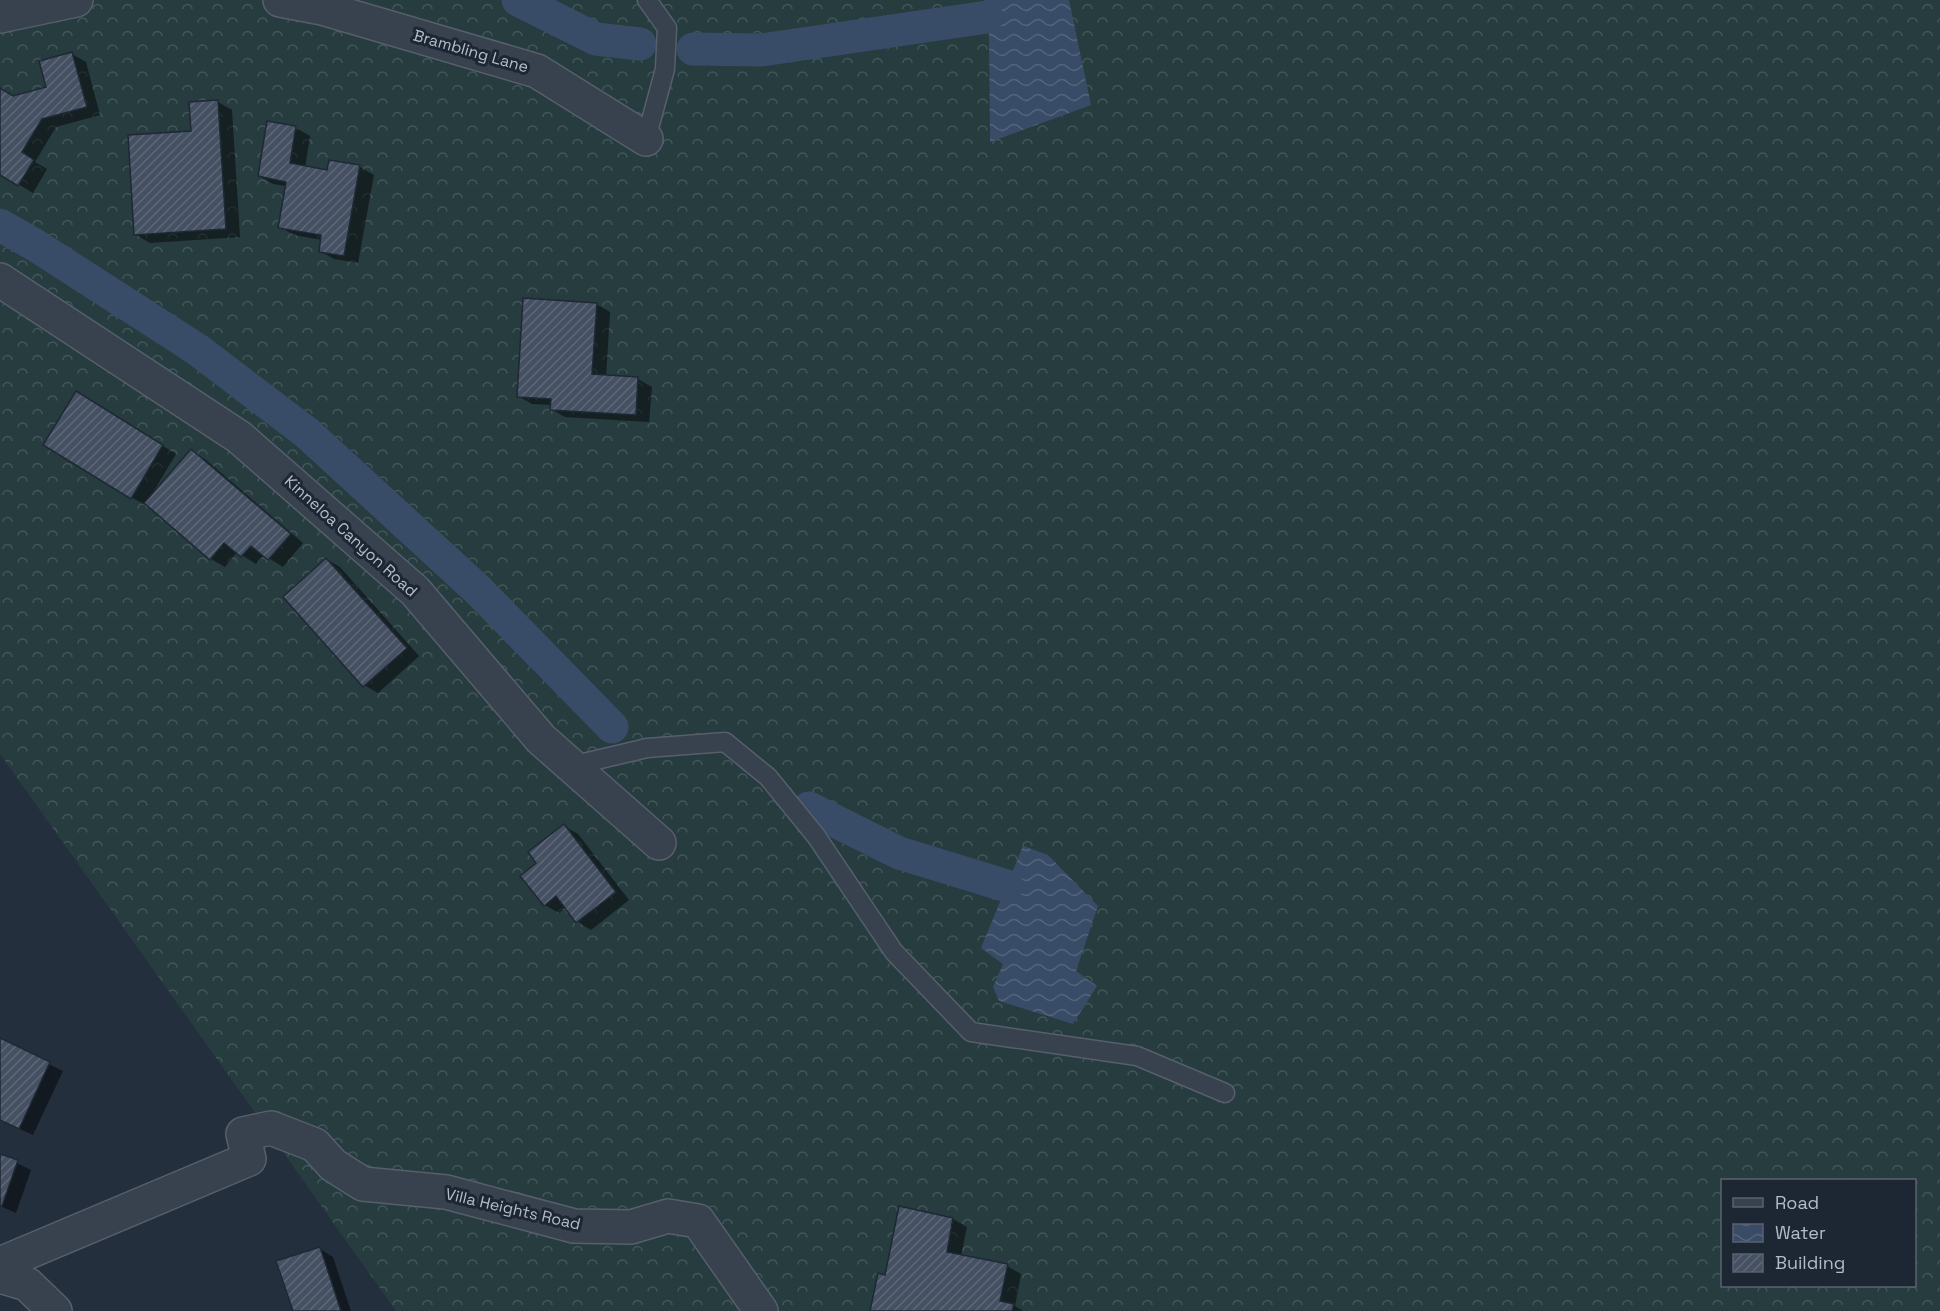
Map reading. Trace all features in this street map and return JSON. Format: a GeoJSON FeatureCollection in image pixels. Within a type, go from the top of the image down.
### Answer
{"type":"FeatureCollection","features":[{"type":"Feature","properties":{"kind":"street"},"geometry":{"type":"LineString","coordinates":[[0,16],[76,0]]}},
{"type":"Feature","properties":{"kind":"street","name":"Brambling Lane"},"geometry":{"type":"LineString","coordinates":[[280,0],[322,8],[537,71],[646,139]]}},
{"type":"Feature","properties":{"kind":"street","name":"Kinneloa Canyon Road"},"geometry":{"type":"LineString","coordinates":[[0,280],[239,437],[415,591],[541,739],[659,843]]}},
{"type":"Feature","properties":{"kind":"street","name":"Villa Heights Road"},"geometry":{"type":"LineString","coordinates":[[0,1264],[249,1159],[243,1134],[271,1128],[315,1146],[333,1165],[363,1184],[446,1192],[574,1226],[631,1227],[668,1216],[698,1221],[761,1311]]}},
{"type":"Feature","properties":{"kind":"street"},"geometry":{"type":"LineString","coordinates":[[0,1276],[27,1284],[55,1311]]}},
{"type":"Feature","properties":{"kind":"lane"},"geometry":{"type":"LineString","coordinates":[[646,139],[665,69],[667,28],[647,0]]}},
{"type":"Feature","properties":{"kind":"lane"},"geometry":{"type":"LineString","coordinates":[[571,766],[647,748],[725,742],[768,777],[816,836],[894,952],[971,1032],[1137,1056],[1225,1094]]}},
{"type":"Feature","properties":{"kind":"green space"},"geometry":{"type":"Polygon","coordinates":[[[0,0],[1940,0],[1940,1311],[396,1311],[0,754],[0,0]]]}},
{"type":"Feature","properties":{"kind":"water"},"geometry":{"type":"Polygon","coordinates":[[[984,0],[1069,0],[1091,105],[990,142],[989,36],[984,0]]]}},
{"type":"Feature","properties":{"kind":"water"},"geometry":{"type":"Polygon","coordinates":[[[1023,846],[1048,855],[1098,906],[1076,971],[1097,986],[1073,1024],[999,1001],[993,987],[1003,964],[981,948],[1023,846]]]}},
{"type":"Feature","properties":{"kind":"building"},"geometry":{"type":"Polygon","coordinates":[[[72,52],[87,107],[42,119],[22,152],[34,160],[18,186],[0,175],[0,88],[13,96],[46,87],[39,61],[72,52]]]}},
{"type":"Feature","properties":{"kind":"building"},"geometry":{"type":"Polygon","coordinates":[[[218,100],[226,229],[134,235],[128,135],[191,131],[189,102],[218,100]]]}},
{"type":"Feature","properties":{"kind":"building"},"geometry":{"type":"Polygon","coordinates":[[[267,121],[296,126],[290,163],[327,170],[329,160],[360,165],[344,256],[319,252],[321,235],[278,228],[286,182],[258,176],[267,121]]]}},
{"type":"Feature","properties":{"kind":"building"},"geometry":{"type":"Polygon","coordinates":[[[523,298],[597,303],[592,374],[638,377],[636,415],[550,410],[551,399],[517,397],[523,298]]]}},
{"type":"Feature","properties":{"kind":"building"},"geometry":{"type":"Polygon","coordinates":[[[76,391],[163,445],[131,499],[43,445],[76,391]]]}},
{"type":"Feature","properties":{"kind":"building"},"geometry":{"type":"Polygon","coordinates":[[[191,449],[291,534],[268,560],[251,546],[241,557],[224,543],[210,560],[144,503],[191,449]]]}},
{"type":"Feature","properties":{"kind":"building"},"geometry":{"type":"Polygon","coordinates":[[[326,558],[407,648],[363,687],[283,597],[326,558]]]}},
{"type":"Feature","properties":{"kind":"building"},"geometry":{"type":"Polygon","coordinates":[[[564,824],[616,892],[576,923],[556,896],[544,906],[520,876],[536,863],[528,852],[564,824]]]}},
{"type":"Feature","properties":{"kind":"building"},"geometry":{"type":"Polygon","coordinates":[[[0,1038],[50,1062],[19,1129],[0,1120],[0,1038]]]}},
{"type":"Feature","properties":{"kind":"building"},"geometry":{"type":"Polygon","coordinates":[[[0,1154],[18,1160],[2,1206],[0,1205],[0,1154]]]}},
{"type":"Feature","properties":{"kind":"building"},"geometry":{"type":"Polygon","coordinates":[[[899,1206],[953,1218],[947,1252],[1008,1264],[1000,1301],[1014,1304],[1012,1311],[870,1311],[878,1273],[885,1275],[899,1206]]]}},
{"type":"Feature","properties":{"kind":"building"},"geometry":{"type":"Polygon","coordinates":[[[320,1247],[341,1311],[293,1311],[276,1261],[320,1247]]]}},
{"type":"Feature","properties":{"kind":"waterway"},"geometry":{"type":"LineString","coordinates":[[518,0],[596,39],[640,44]]}},
{"type":"Feature","properties":{"kind":"waterway"},"geometry":{"type":"LineString","coordinates":[[693,49],[762,50],[987,17]]}},
{"type":"Feature","properties":{"kind":"waterway"},"geometry":{"type":"LineString","coordinates":[[0,225],[198,350],[307,433],[478,590],[612,727]]}},
{"type":"Feature","properties":{"kind":"waterway"},"geometry":{"type":"LineString","coordinates":[[809,808],[899,853],[1007,886]]}}]}
